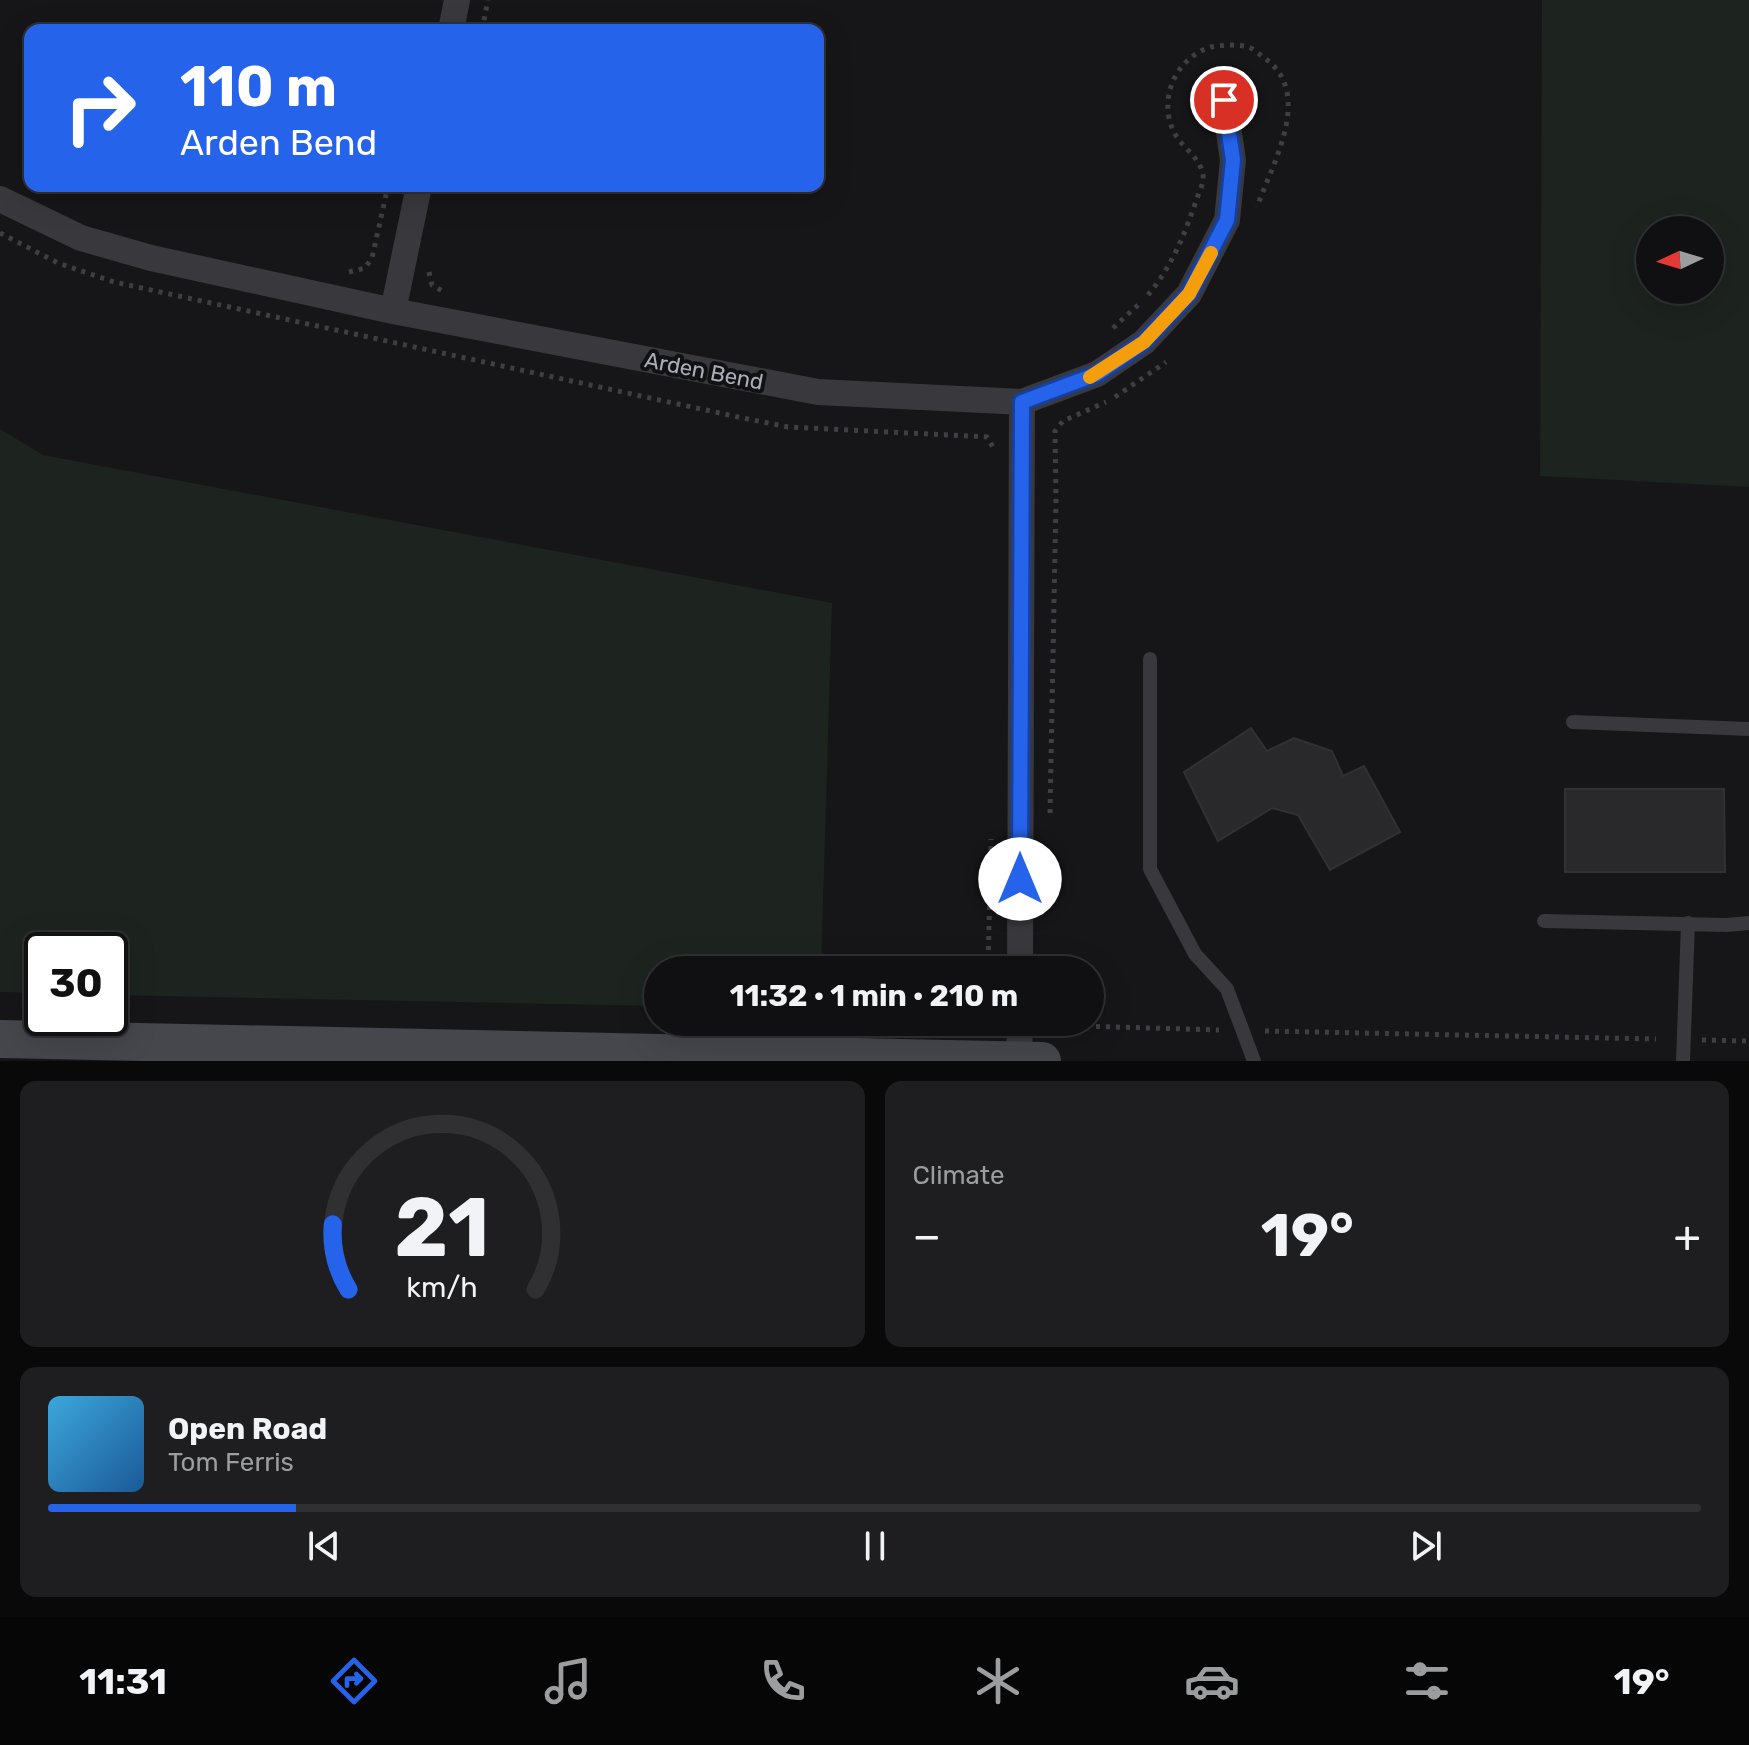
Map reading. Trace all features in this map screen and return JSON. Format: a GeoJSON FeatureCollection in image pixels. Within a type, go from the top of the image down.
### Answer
{"type":"FeatureCollection","features":[{"type":"Feature","properties":{"kind":"street"},"geometry":{"type":"LineString","coordinates":[[452,24],[457,0]]}},
{"type":"Feature","properties":{"kind":"street","name":"Arden Bend"},"geometry":{"type":"LineString","coordinates":[[0,199],[81,238],[151,258],[393,311],[818,392],[1022,402],[1097,374],[1144,342],[1189,294],[1227,220],[1233,160],[1224,100]]}},
{"type":"Feature","properties":{"kind":"street"},"geometry":{"type":"LineString","coordinates":[[393,311],[418,192]]}},
{"type":"Feature","properties":{"kind":"street"},"geometry":{"type":"LineString","coordinates":[[1020,956],[1022,402]]}},
{"type":"Feature","properties":{"kind":"street"},"geometry":{"type":"LineString","coordinates":[[1019,1060],[1020,1036]]}},
{"type":"Feature","properties":{"kind":"street"},"geometry":{"type":"LineString","coordinates":[[0,1039],[754,1058],[1019,1060],[1044,1044]]}},
{"type":"Feature","properties":{"kind":"lane"},"geometry":{"type":"LineString","coordinates":[[1150,659],[1150,869],[1195,954],[1227,989],[1254,1061]]}},
{"type":"Feature","properties":{"kind":"lane"},"geometry":{"type":"LineString","coordinates":[[1573,722],[1749,729]]}},
{"type":"Feature","properties":{"kind":"lane"},"geometry":{"type":"LineString","coordinates":[[1544,921],[1749,923]]}},
{"type":"Feature","properties":{"kind":"lane"},"geometry":{"type":"LineString","coordinates":[[1683,1061],[1688,923]]}},
{"type":"Feature","properties":{"kind":"path"},"geometry":{"type":"LineString","coordinates":[[483,24],[488,0]]}},
{"type":"Feature","properties":{"kind":"path"},"geometry":{"type":"LineString","coordinates":[[1110,330],[1141,303],[1161,280],[1178,250],[1192,214],[1204,178],[1199,162],[1172,130],[1167,107],[1173,78],[1188,58],[1213,46],[1248,47],[1275,65],[1289,93],[1289,116],[1255,213]]}},
{"type":"Feature","properties":{"kind":"path"},"geometry":{"type":"LineString","coordinates":[[365,268],[372,258],[387,192]]}},
{"type":"Feature","properties":{"kind":"path"},"geometry":{"type":"LineString","coordinates":[[386,342],[788,427],[987,437]]}},
{"type":"Feature","properties":{"kind":"path"},"geometry":{"type":"LineString","coordinates":[[1050,824],[1055,431],[1063,421],[1126,391],[1162,366],[1172,355]]}},
{"type":"Feature","properties":{"kind":"path"},"geometry":{"type":"LineString","coordinates":[[1044,1044],[1219,1030]]}},
{"type":"Feature","properties":{"kind":"path"},"geometry":{"type":"LineString","coordinates":[[1260,1031],[1656,1039]]}},
{"type":"Feature","properties":{"kind":"path"},"geometry":{"type":"LineString","coordinates":[[1702,1040],[1749,1041]]}},
{"type":"Feature","properties":{"kind":"shaded area"},"geometry":{"type":"Polygon","coordinates":[[[1542,0],[1749,0],[1749,487],[1540,476],[1542,0]]]}},
{"type":"Feature","properties":{"kind":"shaded area"},"geometry":{"type":"Polygon","coordinates":[[[0,429],[43,455],[832,603],[821,956],[644,956],[644,1006],[128,995],[128,932],[24,932],[24,993],[0,992],[0,429]]]}},
{"type":"Feature","properties":{"kind":"building"},"geometry":{"type":"Polygon","coordinates":[[[1251,728],[1267,751],[1294,738],[1332,751],[1343,776],[1364,766],[1400,832],[1330,870],[1298,815],[1272,808],[1218,841],[1184,772],[1251,728]]]}},
{"type":"Feature","properties":{"kind":"building"},"geometry":{"type":"Polygon","coordinates":[[[1565,789],[1724,789],[1725,872],[1565,872],[1565,789]]]}},
{"type":"Feature","properties":{"kind":"slow traffic"},"geometry":{"type":"LineString","coordinates":[[1090,377],[1144,342],[1189,294],[1211,253]]}},
{"type":"Feature","properties":{"kind":"route"},"geometry":{"type":"LineString","coordinates":[[1020,879],[1022,402],[1097,374],[1144,342],[1189,294],[1227,220],[1233,160],[1224,100]]}}]}
